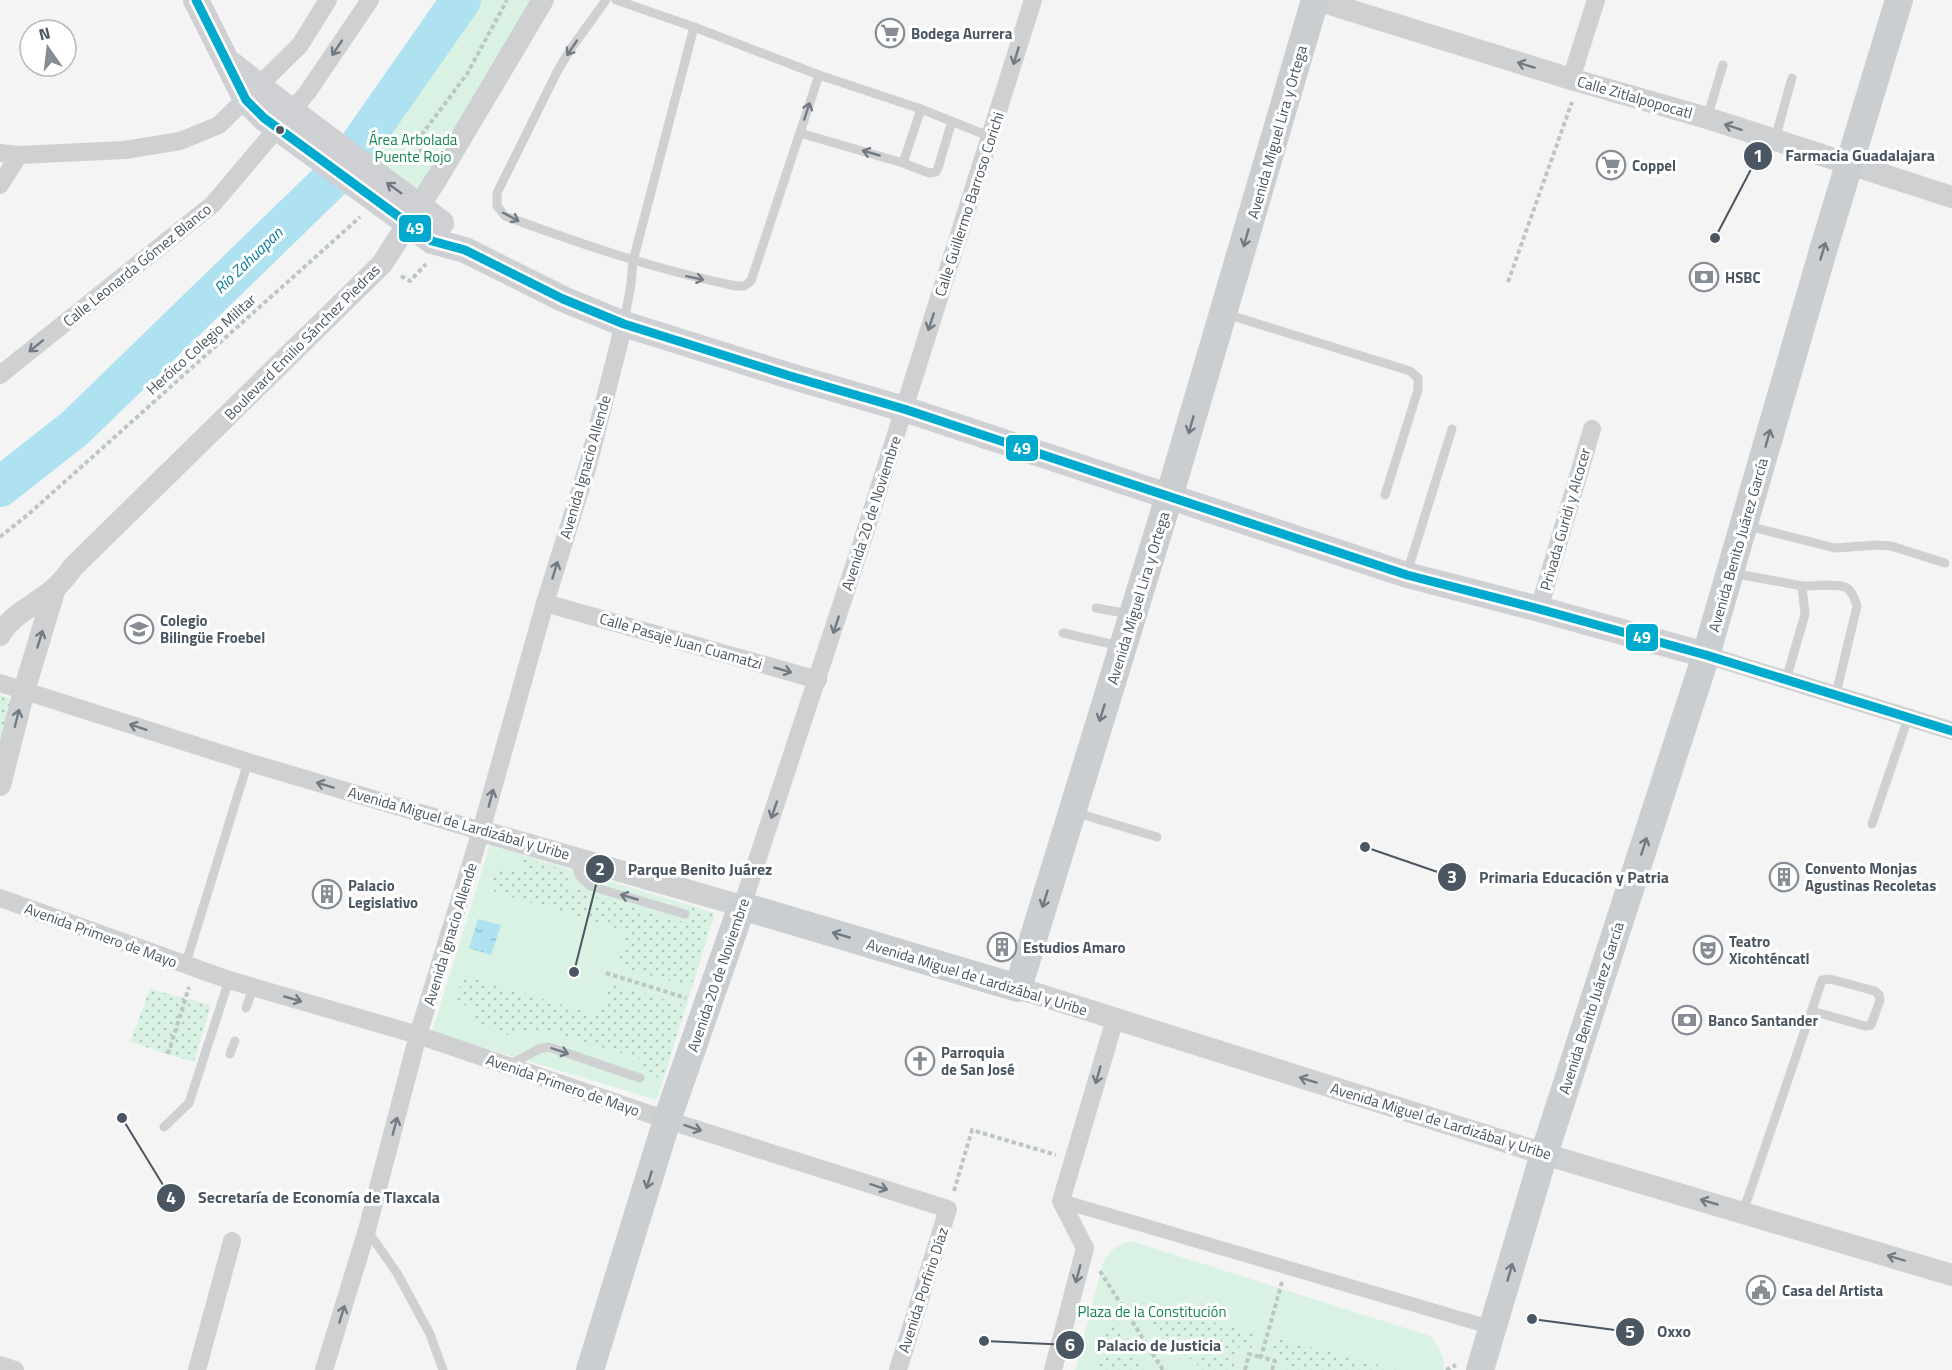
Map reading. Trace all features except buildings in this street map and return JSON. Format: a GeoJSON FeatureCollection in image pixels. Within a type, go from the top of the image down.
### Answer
{"type":"FeatureCollection","features":[{"type":"Feature","properties":{"kind":"main road"},"geometry":{"type":"LineString","coordinates":[[196,0],[216,42],[228,61],[252,93],[271,110],[446,240],[562,299],[624,324],[904,409],[1407,575],[1706,655]]}},
{"type":"Feature","properties":{"kind":"main road","name":"Avenida Miguel Lira y Ortega"},"geometry":{"type":"LineString","coordinates":[[1018,988],[1169,497],[1316,0]]}},
{"type":"Feature","properties":{"kind":"main road","name":"Avenida Benito Juárez García"},"geometry":{"type":"LineString","coordinates":[[1493,1328],[1544,1154],[1706,655],[1848,165],[1899,0]]}},
{"type":"Feature","properties":{"kind":"main road","name":"Avenida Miguel de Lardizábal y Uribe"},"geometry":{"type":"LineString","coordinates":[[742,906],[1018,988]]}},
{"type":"Feature","properties":{"kind":"main road","name":"Avenida 20 de Noviembre"},"geometry":{"type":"LineString","coordinates":[[590,1370],[667,1120],[742,906]]}},
{"type":"Feature","properties":{"kind":"main road"},"geometry":{"type":"LineString","coordinates":[[1480,1370],[1493,1328]]}},
{"type":"Feature","properties":{"kind":"street"},"geometry":{"type":"LineString","coordinates":[[0,153],[19,155],[125,150],[180,141],[219,125],[300,45],[328,0]]}},
{"type":"Feature","properties":{"kind":"street","name":"Calle Leonarda Gómez Blanco"},"geometry":{"type":"LineString","coordinates":[[0,375],[213,204],[307,93],[370,0]]}},
{"type":"Feature","properties":{"kind":"street","name":"Boulevard Emilio Sánchez Piedras"},"geometry":{"type":"LineString","coordinates":[[55,588],[74,566],[382,264],[439,175],[543,0]]}},
{"type":"Feature","properties":{"kind":"street","name":"Calle Guillermo Barroso Corichi"},"geometry":{"type":"LineString","coordinates":[[904,409],[1034,0]]}},
{"type":"Feature","properties":{"kind":"street","name":"Calle Zitlalpopocatl"},"geometry":{"type":"LineString","coordinates":[[1316,0],[1707,118],[1952,197]]}},
{"type":"Feature","properties":{"kind":"street"},"geometry":{"type":"LineString","coordinates":[[1575,80],[1596,0]]}},
{"type":"Feature","properties":{"kind":"street"},"geometry":{"type":"LineString","coordinates":[[0,185],[19,155]]}},
{"type":"Feature","properties":{"kind":"street","name":"Avenida Ignacio Allende"},"geometry":{"type":"LineString","coordinates":[[324,1370],[367,1230],[418,1035],[482,831],[545,603],[588,465],[624,324]]}},
{"type":"Feature","properties":{"kind":"street","name":"Avenida 20 de Noviembre"},"geometry":{"type":"LineString","coordinates":[[742,906],[818,680],[904,409]]}},
{"type":"Feature","properties":{"kind":"street","name":"Privada Guridi y Alcocer"},"geometry":{"type":"LineString","coordinates":[[1539,609],[1592,429]]}},
{"type":"Feature","properties":{"kind":"street"},"geometry":{"type":"LineString","coordinates":[[0,634],[25,610],[55,588]]}},
{"type":"Feature","properties":{"kind":"street"},"geometry":{"type":"LineString","coordinates":[[0,785],[24,691],[55,588]]}},
{"type":"Feature","properties":{"kind":"street","name":"Calle Pasaje Juan Cuamatzi"},"geometry":{"type":"LineString","coordinates":[[545,603],[818,680]]}},
{"type":"Feature","properties":{"kind":"street"},"geometry":{"type":"LineString","coordinates":[[1706,655],[1952,731]]}},
{"type":"Feature","properties":{"kind":"street","name":"Avenida Miguel de Lardizábal y Uribe"},"geometry":{"type":"LineString","coordinates":[[0,683],[249,762],[742,906]]}},
{"type":"Feature","properties":{"kind":"street","name":"Avenida Primero de Mayo"},"geometry":{"type":"LineString","coordinates":[[0,898],[253,988],[418,1035],[667,1120],[948,1209]]}},
{"type":"Feature","properties":{"kind":"street","name":"Avenida Miguel de Lardizábal y Uribe"},"geometry":{"type":"LineString","coordinates":[[1018,988],[1544,1154],[1952,1275]]}},
{"type":"Feature","properties":{"kind":"street"},"geometry":{"type":"LineString","coordinates":[[1053,1370],[1085,1248],[1061,1201],[1115,1019]]}},
{"type":"Feature","properties":{"kind":"street"},"geometry":{"type":"LineString","coordinates":[[1061,1201],[1493,1328]]}},
{"type":"Feature","properties":{"kind":"street","name":"Avenida Porfirio Díaz"},"geometry":{"type":"LineString","coordinates":[[898,1370],[948,1209]]}},
{"type":"Feature","properties":{"kind":"street"},"geometry":{"type":"LineString","coordinates":[[197,1370],[232,1241]]}},
{"type":"Feature","properties":{"kind":"street"},"geometry":{"type":"LineString","coordinates":[[0,1365],[15,1370]]}},
{"type":"Feature","properties":{"kind":"lane"},"geometry":{"type":"LineString","coordinates":[[606,0],[557,72],[497,193],[497,206],[505,216],[633,261],[684,276],[744,286],[751,281],[819,75]]}},
{"type":"Feature","properties":{"kind":"lane"},"geometry":{"type":"LineString","coordinates":[[616,0],[819,75],[921,109],[991,137]]}},
{"type":"Feature","properties":{"kind":"lane"},"geometry":{"type":"LineString","coordinates":[[624,324],[633,261],[694,27]]}},
{"type":"Feature","properties":{"kind":"lane"},"geometry":{"type":"LineString","coordinates":[[1707,118],[1723,65]]}},
{"type":"Feature","properties":{"kind":"lane"},"geometry":{"type":"LineString","coordinates":[[1775,141],[1792,78]]}},
{"type":"Feature","properties":{"kind":"lane"},"geometry":{"type":"LineString","coordinates":[[903,163],[921,109]]}},
{"type":"Feature","properties":{"kind":"lane"},"geometry":{"type":"LineString","coordinates":[[800,133],[903,163],[929,173],[936,172],[952,122]]}},
{"type":"Feature","properties":{"kind":"lane"},"geometry":{"type":"LineString","coordinates":[[1223,314],[1410,371],[1418,378],[1418,390],[1385,495]]}},
{"type":"Feature","properties":{"kind":"lane"},"geometry":{"type":"LineString","coordinates":[[1407,575],[1452,429]]}},
{"type":"Feature","properties":{"kind":"lane"},"geometry":{"type":"LineString","coordinates":[[1743,524],[1835,548],[1891,546],[1945,563]]}},
{"type":"Feature","properties":{"kind":"lane"},"geometry":{"type":"LineString","coordinates":[[1729,572],[1802,586],[1847,588],[1854,596],[1857,606],[1836,694]]}},
{"type":"Feature","properties":{"kind":"lane"},"geometry":{"type":"LineString","coordinates":[[1786,680],[1804,614],[1802,586]]}},
{"type":"Feature","properties":{"kind":"lane"},"geometry":{"type":"LineString","coordinates":[[1096,608],[1132,614]]}},
{"type":"Feature","properties":{"kind":"lane"},"geometry":{"type":"LineString","coordinates":[[1064,633],[1122,647]]}},
{"type":"Feature","properties":{"kind":"lane"},"geometry":{"type":"LineString","coordinates":[[1872,824],[1908,718]]}},
{"type":"Feature","properties":{"kind":"lane"},"geometry":{"type":"LineString","coordinates":[[190,967],[249,762]]}},
{"type":"Feature","properties":{"kind":"lane"},"geometry":{"type":"LineString","coordinates":[[1072,811],[1157,837]]}},
{"type":"Feature","properties":{"kind":"lane"},"geometry":{"type":"LineString","coordinates":[[573,856],[580,877],[590,886],[685,914]]}},
{"type":"Feature","properties":{"kind":"lane"},"geometry":{"type":"LineString","coordinates":[[1743,1212],[1822,980],[1830,979],[1879,994],[1880,1000],[1871,1025],[1865,1026],[1812,1011]]}},
{"type":"Feature","properties":{"kind":"lane"},"geometry":{"type":"LineString","coordinates":[[164,1127],[189,1103],[229,980]]}},
{"type":"Feature","properties":{"kind":"lane"},"geometry":{"type":"LineString","coordinates":[[246,1008],[253,988]]}},
{"type":"Feature","properties":{"kind":"lane"},"geometry":{"type":"LineString","coordinates":[[230,1054],[235,1041]]}},
{"type":"Feature","properties":{"kind":"lane"},"geometry":{"type":"LineString","coordinates":[[507,1067],[539,1049],[549,1047],[640,1078]]}},
{"type":"Feature","properties":{"kind":"lane"},"geometry":{"type":"LineString","coordinates":[[367,1230],[397,1273],[430,1334],[443,1370]]}},
{"type":"Feature","properties":{"kind":"path"},"geometry":{"type":"LineString","coordinates":[[398,166],[467,74],[507,0]]}},
{"type":"Feature","properties":{"kind":"path"},"geometry":{"type":"LineString","coordinates":[[1508,282],[1575,80]]}},
{"type":"Feature","properties":{"kind":"path","name":"Heróico Colegio Militar"},"geometry":{"type":"LineString","coordinates":[[0,537],[32,512],[359,218],[366,209]]}},
{"type":"Feature","properties":{"kind":"path"},"geometry":{"type":"LineString","coordinates":[[382,264],[410,281],[446,240]]}},
{"type":"Feature","properties":{"kind":"path"},"geometry":{"type":"LineString","coordinates":[[168,1054],[190,967]]}},
{"type":"Feature","properties":{"kind":"path"},"geometry":{"type":"LineString","coordinates":[[606,974],[707,1004]]}},
{"type":"Feature","properties":{"kind":"path"},"geometry":{"type":"LineString","coordinates":[[948,1209],[972,1130],[1073,1160]]}},
{"type":"Feature","properties":{"kind":"path"},"geometry":{"type":"LineString","coordinates":[[1085,1248],[1163,1370]]}},
{"type":"Feature","properties":{"kind":"path"},"geometry":{"type":"LineString","coordinates":[[1261,1357],[1286,1267]]}},
{"type":"Feature","properties":{"kind":"path"},"geometry":{"type":"LineString","coordinates":[[1245,1370],[1249,1354],[1275,1361],[1272,1370]]}},
{"type":"Feature","properties":{"kind":"green space","name":"Área Arbolada Puente Rojo"},"geometry":{"type":"Polygon","coordinates":[[[481,0],[532,0],[423,193],[365,161],[481,0]]]}},
{"type":"Feature","properties":{"kind":"green space"},"geometry":{"type":"Polygon","coordinates":[[[0,695],[16,701],[0,752],[0,695]]]}},
{"type":"Feature","properties":{"kind":"green space"},"geometry":{"type":"Polygon","coordinates":[[[490,845],[715,913],[657,1100],[432,1032],[490,845]]]}},
{"type":"Feature","properties":{"kind":"green space"},"geometry":{"type":"Polygon","coordinates":[[[523,857],[563,870],[572,887],[593,896],[687,923],[693,907],[713,914],[691,987],[618,966],[626,931],[489,890],[496,866],[519,872],[523,857]]]}},
{"type":"Feature","properties":{"kind":"green space"},"geometry":{"type":"Polygon","coordinates":[[[463,975],[599,1016],[610,983],[686,1006],[663,1079],[641,1072],[644,1060],[549,1031],[529,1030],[507,1035],[474,1022],[477,1010],[455,1001],[463,975]]]}},
{"type":"Feature","properties":{"kind":"green space"},"geometry":{"type":"Polygon","coordinates":[[[150,989],[211,1005],[194,1062],[130,1042],[150,989]]]}},
{"type":"Feature","properties":{"kind":"green space","name":"Plaza de la Constitución"},"geometry":{"type":"Polygon","coordinates":[[[1131,1241],[1430,1336],[1441,1352],[1444,1370],[1075,1370],[1103,1263],[1114,1249],[1131,1241]]]}},
{"type":"Feature","properties":{"kind":"green space"},"geometry":{"type":"Polygon","coordinates":[[[1139,1303],[1255,1333],[1251,1349],[1239,1347],[1233,1370],[1201,1370],[1193,1359],[1172,1358],[1139,1303]]]}},
{"type":"Feature","properties":{"kind":"green space"},"geometry":{"type":"Polygon","coordinates":[[[1112,1312],[1144,1370],[1096,1370],[1112,1312]]]}},
{"type":"Feature","properties":{"kind":"green space"},"geometry":{"type":"Polygon","coordinates":[[[1276,1338],[1398,1370],[1283,1370],[1286,1359],[1272,1355],[1276,1338]]]}},
{"type":"Feature","properties":{"kind":"water"},"geometry":{"type":"Polygon","coordinates":[[[478,919],[501,925],[491,955],[469,948],[478,919]]]}},
{"type":"Feature","properties":{"kind":"waterway","name":"Río Zahuapan"},"geometry":{"type":"LineString","coordinates":[[0,487],[75,428],[345,166],[461,0]]}},
{"type":"Feature","properties":{"kind":"transit line","name":"49"},"geometry":{"type":"LineString","coordinates":[[196,0],[246,100],[264,118],[432,241],[465,250],[563,299],[624,324],[904,409],[1407,575],[1706,655],[1952,731]]}},
{"type":"Feature","properties":{"kind":"place","name":"Bodega Aurrera"},"geometry":{"type":"Point","coordinates":[890,33]}},
{"type":"Feature","properties":{"kind":"place","name":"Coppel"},"geometry":{"type":"Point","coordinates":[1611,165]}},
{"type":"Feature","properties":{"kind":"place","name":"Farmacia Guadalajara"},"geometry":{"type":"Point","coordinates":[1715,238]}},
{"type":"Feature","properties":{"kind":"place","name":"HSBC"},"geometry":{"type":"Point","coordinates":[1704,277]}},
{"type":"Feature","properties":{"kind":"place","name":"Colegio Bilingüe Froebel"},"geometry":{"type":"Point","coordinates":[139,629]}},
{"type":"Feature","properties":{"kind":"place","name":"Primaria Educación y Patria"},"geometry":{"type":"Point","coordinates":[1365,847]}},
{"type":"Feature","properties":{"kind":"place","name":"Convento Monjas Agustinas Recoletas"},"geometry":{"type":"Point","coordinates":[1784,877]}},
{"type":"Feature","properties":{"kind":"place","name":"Palacio Legislativo"},"geometry":{"type":"Point","coordinates":[327,894]}},
{"type":"Feature","properties":{"kind":"place","name":"Estudios Amaro"},"geometry":{"type":"Point","coordinates":[1002,947]}},
{"type":"Feature","properties":{"kind":"place","name":"Teatro Xicohténcatl"},"geometry":{"type":"Point","coordinates":[1708,950]}},
{"type":"Feature","properties":{"kind":"place","name":"Parque Benito Juárez"},"geometry":{"type":"Point","coordinates":[574,972]}},
{"type":"Feature","properties":{"kind":"place","name":"Banco Santander"},"geometry":{"type":"Point","coordinates":[1687,1020]}},
{"type":"Feature","properties":{"kind":"place","name":"Parroquia de San José"},"geometry":{"type":"Point","coordinates":[920,1061]}},
{"type":"Feature","properties":{"kind":"place","name":"Secretaría de Economía de Tlaxcala"},"geometry":{"type":"Point","coordinates":[122,1118]}},
{"type":"Feature","properties":{"kind":"place","name":"Casa del Artista"},"geometry":{"type":"Point","coordinates":[1761,1290]}},
{"type":"Feature","properties":{"kind":"place","name":"Oxxo"},"geometry":{"type":"Point","coordinates":[1532,1319]}},
{"type":"Feature","properties":{"kind":"place","name":"Palacio de Justicia"},"geometry":{"type":"Point","coordinates":[984,1341]}}]}
